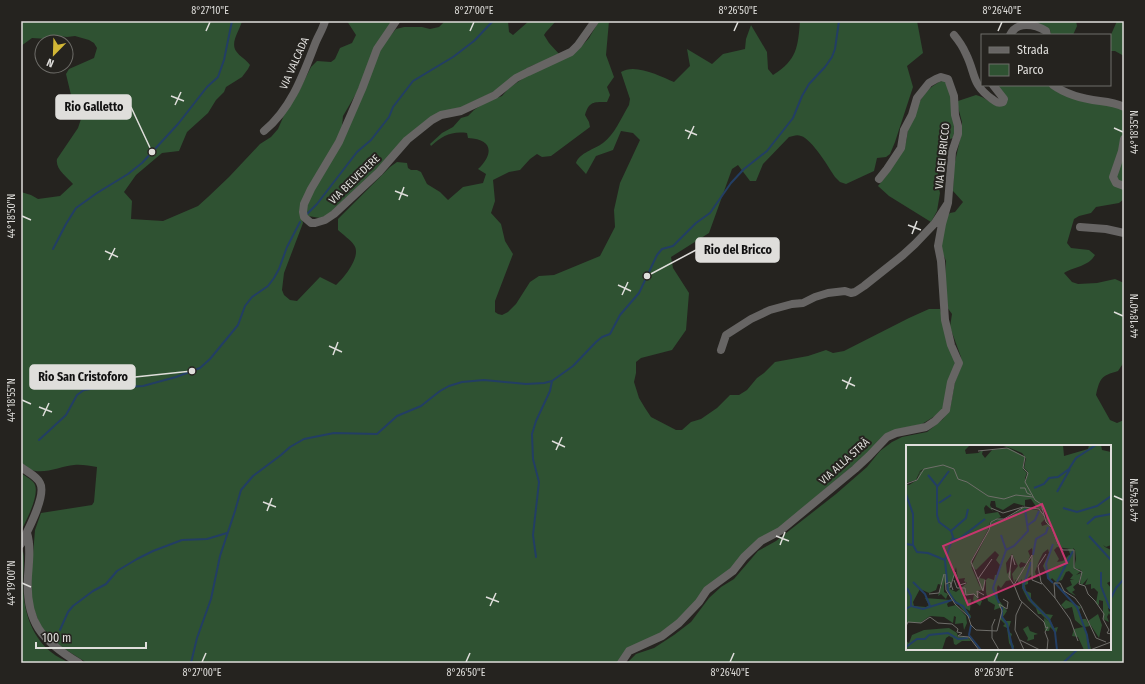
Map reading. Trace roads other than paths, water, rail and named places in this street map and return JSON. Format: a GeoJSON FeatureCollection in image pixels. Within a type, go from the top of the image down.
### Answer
{"type":"FeatureCollection","features":[{"type":"Feature","properties":{"kind":"street","name":"VIA VALCADA"},"geometry":{"type":"LineString","coordinates":[[264,131],[274,122],[297,88],[325,21]]}},
{"type":"Feature","properties":{"kind":"street","name":"VIA BELVEDERE"},"geometry":{"type":"LineString","coordinates":[[396,21],[378,49],[339,142],[304,204],[304,217],[311,223],[325,220],[334,214],[379,172],[407,140],[428,123],[441,115],[461,111],[495,95],[516,78],[571,52],[596,21]]}},
{"type":"Feature","properties":{"kind":"street"},"geometry":{"type":"LineString","coordinates":[[1011,34],[1014,29],[1027,24],[1039,27],[1046,31],[1047,34]]}},
{"type":"Feature","properties":{"kind":"street"},"geometry":{"type":"LineString","coordinates":[[954,35],[966,53],[974,80],[978,87],[985,95],[1001,104],[1004,99],[994,86]]}},
{"type":"Feature","properties":{"kind":"street","name":"VIA DEI BRICCO"},"geometry":{"type":"LineString","coordinates":[[721,350],[726,335],[770,310],[803,303],[828,293],[845,291],[852,293],[864,286],[915,244],[935,223],[948,203],[952,152],[958,134],[953,92],[948,79],[943,77],[936,79],[929,84],[917,98],[912,114],[904,130],[901,148],[888,169],[879,179]]}},
{"type":"Feature","properties":{"kind":"street"},"geometry":{"type":"LineString","coordinates":[[1055,86],[1067,94],[1116,103],[1124,106]]}},
{"type":"Feature","properties":{"kind":"street"},"geometry":{"type":"LineString","coordinates":[[1124,139],[1122,151],[1113,177],[1116,183],[1124,186]]}},
{"type":"Feature","properties":{"kind":"street","name":"VIA ALLA STRÀ"},"geometry":{"type":"LineString","coordinates":[[621,663],[629,651],[662,636],[675,626],[699,602],[707,590],[733,571],[744,557],[761,542],[780,531],[855,469],[887,437],[896,433],[926,427],[935,421],[946,410],[951,382],[959,363],[951,345],[945,320],[941,261],[938,246],[948,203]]}},
{"type":"Feature","properties":{"kind":"street"},"geometry":{"type":"LineString","coordinates":[[1080,227],[1124,233]]}},
{"type":"Feature","properties":{"kind":"street"},"geometry":{"type":"LineString","coordinates":[[21,467],[37,478],[41,484],[42,491],[27,533],[21,544]]}},
{"type":"Feature","properties":{"kind":"street"},"geometry":{"type":"LineString","coordinates":[[27,533],[29,545],[27,585],[33,618],[38,629],[50,643],[60,652],[79,663]]}},
{"type":"Feature","properties":{"kind":"waterway"},"geometry":{"type":"LineString","coordinates":[[53,249],[76,208],[128,174],[142,163],[178,124],[207,87],[218,77],[224,60],[232,21]]}},
{"type":"Feature","properties":{"kind":"waterway"},"geometry":{"type":"LineString","coordinates":[[306,215],[317,204],[357,152],[371,140],[389,117],[393,107],[413,81],[453,57],[474,41],[493,21]]}},
{"type":"Feature","properties":{"kind":"waterway"},"geometry":{"type":"LineString","coordinates":[[536,557],[533,535],[539,482],[533,459],[532,434],[536,421],[550,391],[552,381],[573,366],[602,337],[610,334],[620,315],[639,293],[657,255],[662,249],[673,246],[696,223],[710,213],[731,183],[744,169],[767,151],[793,118],[802,96],[809,84],[832,57],[835,49],[839,21]]}},
{"type":"Feature","properties":{"kind":"waterway"},"geometry":{"type":"LineString","coordinates":[[39,440],[66,415],[77,395],[84,390],[110,386],[143,386],[176,377],[200,368],[210,359],[238,325],[245,306],[252,297],[268,286],[274,278],[287,247],[300,222]]}},
{"type":"Feature","properties":{"kind":"waterway"},"geometry":{"type":"LineString","coordinates":[[191,663],[197,638],[211,599],[220,556],[241,490],[253,476],[290,447],[304,439],[334,433],[377,434],[397,416],[421,406],[449,386],[462,382],[484,380],[526,384],[552,381]]}},
{"type":"Feature","properties":{"kind":"waterway"},"geometry":{"type":"LineString","coordinates":[[60,630],[68,612],[73,606],[93,591],[106,584],[117,571],[137,559],[182,540],[207,539],[227,533]]}},
{"type":"Feature","properties":{"kind":"waterway"},"geometry":{"type":"LineString","coordinates":[[1111,598],[1116,588],[1124,579]]}},
{"type":"Feature","properties":{"kind":"waterway"},"geometry":{"type":"LineString","coordinates":[[1063,663],[1077,650]]}},
{"type":"Feature","properties":{"kind":"place","name":"Rio Galletto"},"geometry":{"type":"Point","coordinates":[152,152]}},
{"type":"Feature","properties":{"kind":"place","name":"Rio del Bricco"},"geometry":{"type":"Point","coordinates":[647,276]}},
{"type":"Feature","properties":{"kind":"place","name":"Rio San Cristoforo"},"geometry":{"type":"Point","coordinates":[192,371]}}]}
